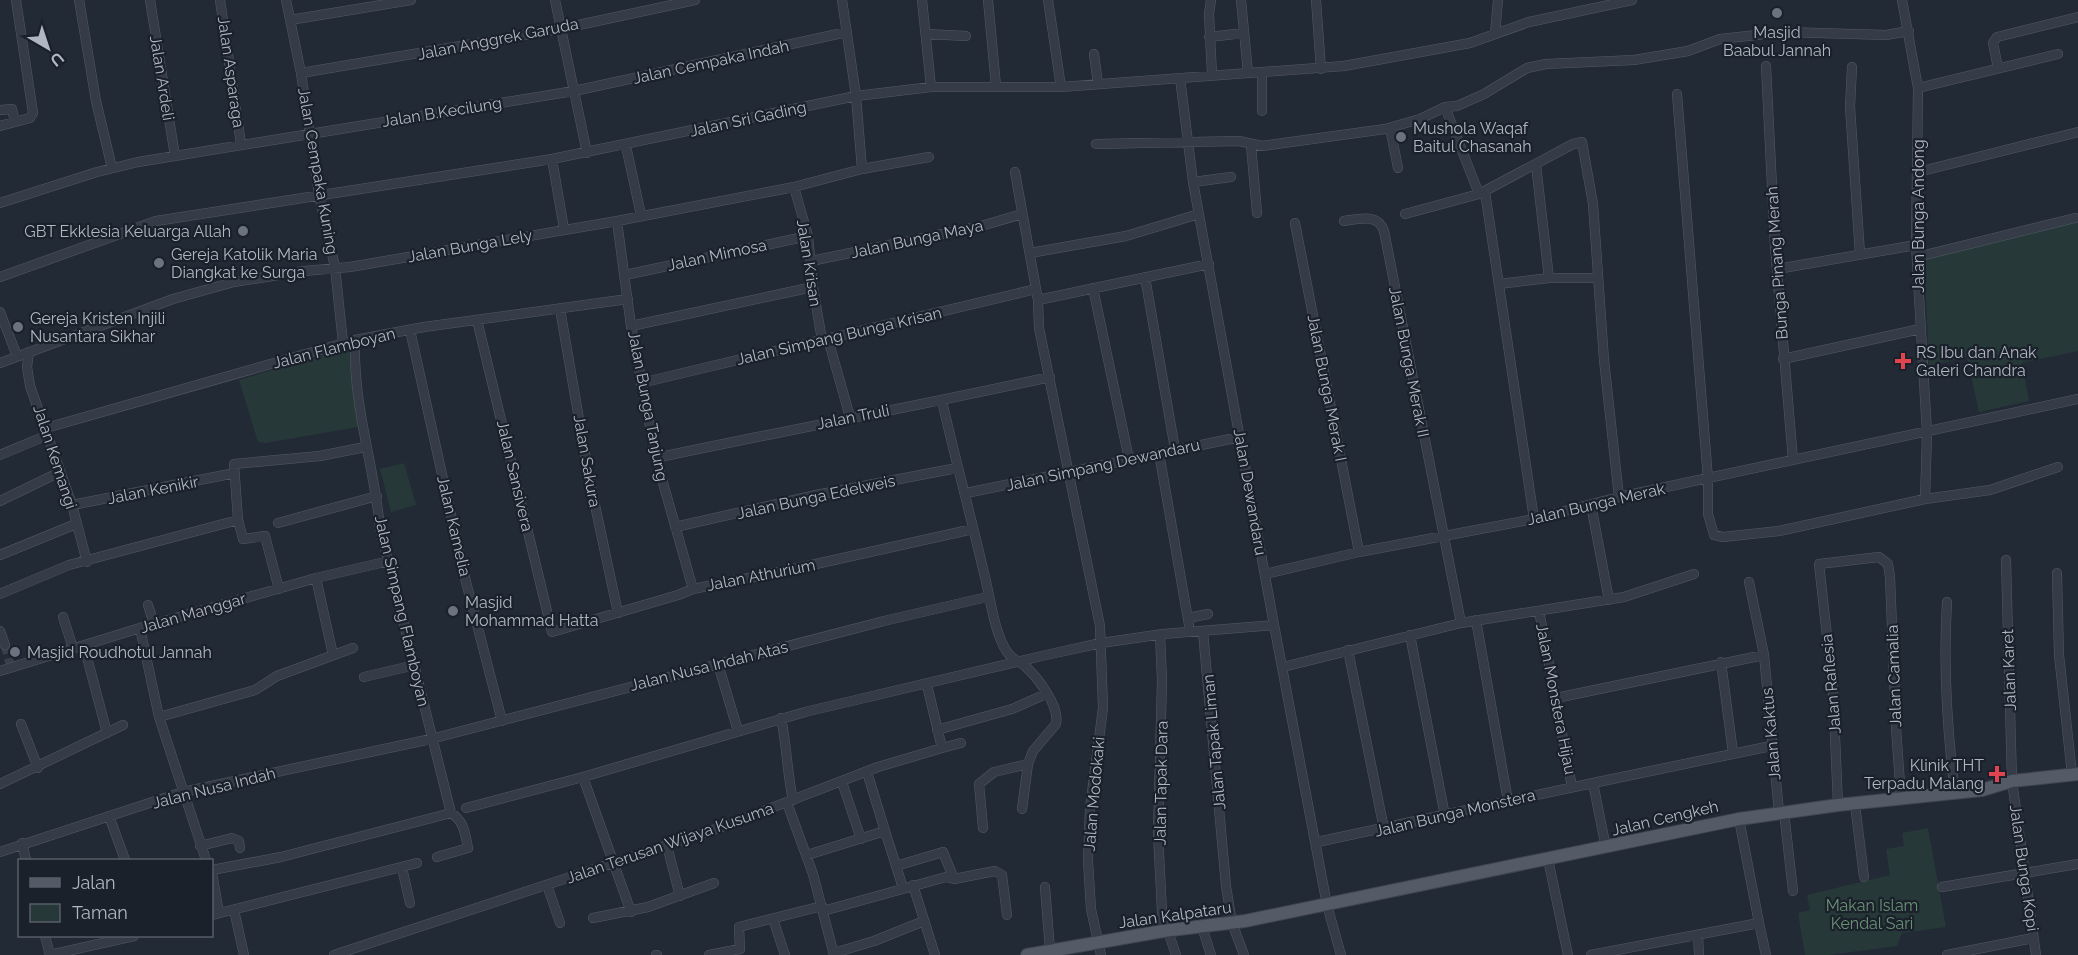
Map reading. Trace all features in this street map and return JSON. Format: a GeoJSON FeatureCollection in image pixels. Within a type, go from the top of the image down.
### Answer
{"type":"FeatureCollection","features":[{"type":"Feature","properties":{"kind":"main road","name":"Jalan Cengkeh"},"geometry":{"type":"LineString","coordinates":[[1327,905],[1739,819],[1838,805],[1982,790],[2012,781],[2075,774]]}},
{"type":"Feature","properties":{"kind":"main road","name":"Jalan Kalpataru"},"geometry":{"type":"LineString","coordinates":[[1027,955],[1050,950],[1099,949],[1166,931],[1232,923],[1327,905]]}},
{"type":"Feature","properties":{"kind":"street"},"geometry":{"type":"LineString","coordinates":[[0,126],[30,118],[33,112],[16,0]]}},
{"type":"Feature","properties":{"kind":"street"},"geometry":{"type":"LineString","coordinates":[[79,0],[112,168]]}},
{"type":"Feature","properties":{"kind":"street","name":"Jalan Ardeli"},"geometry":{"type":"LineString","coordinates":[[150,0],[175,156]]}},
{"type":"Feature","properties":{"kind":"street","name":"Jalan Asparaga"},"geometry":{"type":"LineString","coordinates":[[220,0],[241,144]]}},
{"type":"Feature","properties":{"kind":"street","name":"Jalan Cempaka Kuning"},"geometry":{"type":"LineString","coordinates":[[286,0],[301,73],[319,195],[335,267],[343,343]]}},
{"type":"Feature","properties":{"kind":"street"},"geometry":{"type":"LineString","coordinates":[[290,20],[411,0]]}},
{"type":"Feature","properties":{"kind":"street"},"geometry":{"type":"LineString","coordinates":[[555,0],[587,153]]}},
{"type":"Feature","properties":{"kind":"street","name":"Jalan Anggrek Garuda"},"geometry":{"type":"LineString","coordinates":[[301,73],[560,29],[695,0]]}},
{"type":"Feature","properties":{"kind":"street"},"geometry":{"type":"LineString","coordinates":[[842,0],[856,96],[862,169]]}},
{"type":"Feature","properties":{"kind":"street"},"geometry":{"type":"LineString","coordinates":[[922,0],[931,87]]}},
{"type":"Feature","properties":{"kind":"street"},"geometry":{"type":"LineString","coordinates":[[988,0],[996,86]]}},
{"type":"Feature","properties":{"kind":"street"},"geometry":{"type":"LineString","coordinates":[[1048,0],[1060,87]]}},
{"type":"Feature","properties":{"kind":"street"},"geometry":{"type":"LineString","coordinates":[[1211,0],[1209,37],[1212,75]]}},
{"type":"Feature","properties":{"kind":"street"},"geometry":{"type":"LineString","coordinates":[[1241,0],[1248,73]]}},
{"type":"Feature","properties":{"kind":"street"},"geometry":{"type":"LineString","coordinates":[[1316,0],[1321,69]]}},
{"type":"Feature","properties":{"kind":"street"},"geometry":{"type":"LineString","coordinates":[[1495,34],[1498,0]]}},
{"type":"Feature","properties":{"kind":"street","name":"Jalan Sri Gading"},"geometry":{"type":"LineString","coordinates":[[0,277],[156,221],[587,153],[856,96],[931,87],[1060,87],[1321,69],[1470,43],[1536,20],[1632,0]]}},
{"type":"Feature","properties":{"kind":"street","name":"Jalan Bunga Andong"},"geometry":{"type":"LineString","coordinates":[[1902,0],[1918,88],[1916,245],[1927,433],[1925,499]]}},
{"type":"Feature","properties":{"kind":"street"},"geometry":{"type":"LineString","coordinates":[[1998,68],[1993,43],[1997,37],[2078,17]]}},
{"type":"Feature","properties":{"kind":"street"},"geometry":{"type":"LineString","coordinates":[[1096,144],[1239,141],[1251,146],[1262,146],[1390,128],[1420,119],[1445,107],[1457,106],[1484,94],[1527,68],[1546,64],[1635,60],[1688,51],[1720,39],[1785,32],[1886,35],[1909,31]]}},
{"type":"Feature","properties":{"kind":"street","name":"Jalan Cempaka Indah"},"geometry":{"type":"LineString","coordinates":[[574,91],[847,32]]}},
{"type":"Feature","properties":{"kind":"street"},"geometry":{"type":"LineString","coordinates":[[1209,37],[1244,33]]}},
{"type":"Feature","properties":{"kind":"street"},"geometry":{"type":"LineString","coordinates":[[926,34],[966,36]]}},
{"type":"Feature","properties":{"kind":"street"},"geometry":{"type":"LineString","coordinates":[[1094,54],[1098,84]]}},
{"type":"Feature","properties":{"kind":"street"},"geometry":{"type":"LineString","coordinates":[[1918,88],[2058,54]]}},
{"type":"Feature","properties":{"kind":"street","name":"Bunga Pinang Merah"},"geometry":{"type":"LineString","coordinates":[[1766,66],[1777,269],[1793,460]]}},
{"type":"Feature","properties":{"kind":"street"},"geometry":{"type":"LineString","coordinates":[[1852,67],[1850,107],[1860,254]]}},
{"type":"Feature","properties":{"kind":"street"},"geometry":{"type":"LineString","coordinates":[[1262,72],[1262,111]]}},
{"type":"Feature","properties":{"kind":"street","name":"Jalan Dewandaru"},"geometry":{"type":"LineString","coordinates":[[1180,78],[1193,182],[1274,625],[1317,842],[1327,905],[1341,955]]}},
{"type":"Feature","properties":{"kind":"street","name":"Jalan B.Kecilung"},"geometry":{"type":"LineString","coordinates":[[175,156],[574,91]]}},
{"type":"Feature","properties":{"kind":"street"},"geometry":{"type":"LineString","coordinates":[[1677,94],[1711,529],[1714,535],[1723,537],[1779,531],[1925,499],[1990,490],[2058,467]]}},
{"type":"Feature","properties":{"kind":"street"},"geometry":{"type":"LineString","coordinates":[[1445,107],[1482,193],[1499,284],[1534,519]]}},
{"type":"Feature","properties":{"kind":"street"},"geometry":{"type":"LineString","coordinates":[[0,110],[12,109],[15,122]]}},
{"type":"Feature","properties":{"kind":"street"},"geometry":{"type":"LineString","coordinates":[[1390,128],[1398,168]]}},
{"type":"Feature","properties":{"kind":"street"},"geometry":{"type":"LineString","coordinates":[[1918,172],[2078,132]]}},
{"type":"Feature","properties":{"kind":"street"},"geometry":{"type":"LineString","coordinates":[[1405,214],[1482,193],[1573,144],[1583,143],[1593,204],[1619,497]]}},
{"type":"Feature","properties":{"kind":"street"},"geometry":{"type":"LineString","coordinates":[[626,146],[641,215]]}},
{"type":"Feature","properties":{"kind":"street"},"geometry":{"type":"LineString","coordinates":[[1251,146],[1257,213]]}},
{"type":"Feature","properties":{"kind":"street"},"geometry":{"type":"LineString","coordinates":[[0,203],[112,168],[175,156]]}},
{"type":"Feature","properties":{"kind":"street","name":"Jalan Bunga Lely"},"geometry":{"type":"LineString","coordinates":[[0,363],[205,289],[454,250],[617,221],[794,187],[862,169],[929,157]]}},
{"type":"Feature","properties":{"kind":"street"},"geometry":{"type":"LineString","coordinates":[[552,159],[564,229]]}},
{"type":"Feature","properties":{"kind":"street"},"geometry":{"type":"LineString","coordinates":[[1536,165],[1549,278]]}},
{"type":"Feature","properties":{"kind":"street","name":"Jalan Modokaki"},"geometry":{"type":"LineString","coordinates":[[1015,172],[1038,300],[1039,328],[1095,592],[1101,643],[1103,708],[1090,808],[1088,861],[1090,893],[1099,949]]}},
{"type":"Feature","properties":{"kind":"street"},"geometry":{"type":"LineString","coordinates":[[1193,182],[1231,177]]}},
{"type":"Feature","properties":{"kind":"street","name":"Jalan Krisan"},"geometry":{"type":"LineString","coordinates":[[794,187],[808,236],[813,287],[825,340],[850,417]]}},
{"type":"Feature","properties":{"kind":"street","name":"Jalan Bunga Maya"},"geometry":{"type":"LineString","coordinates":[[811,261],[981,226],[1022,214]]}},
{"type":"Feature","properties":{"kind":"street"},"geometry":{"type":"LineString","coordinates":[[1030,253],[1126,236],[1199,214]]}},
{"type":"Feature","properties":{"kind":"street","name":"Jalan Bunga Merak II"},"geometry":{"type":"LineString","coordinates":[[1344,221],[1370,218],[1381,223],[1384,231],[1461,622]]}},
{"type":"Feature","properties":{"kind":"street"},"geometry":{"type":"LineString","coordinates":[[1917,257],[2075,218]]}},
{"type":"Feature","properties":{"kind":"street","name":"Jalan Bunga Tanjung"},"geometry":{"type":"LineString","coordinates":[[617,221],[631,326],[656,458],[693,589]]}},
{"type":"Feature","properties":{"kind":"street","name":"Jalan Bunga Merak I"},"geometry":{"type":"LineString","coordinates":[[1295,223],[1359,552]]}},
{"type":"Feature","properties":{"kind":"street","name":"Jalan Mimosa"},"geometry":{"type":"LineString","coordinates":[[625,275],[808,236]]}},
{"type":"Feature","properties":{"kind":"street"},"geometry":{"type":"LineString","coordinates":[[1777,269],[1916,245]]}},
{"type":"Feature","properties":{"kind":"street"},"geometry":{"type":"LineString","coordinates":[[1038,300],[1209,264]]}},
{"type":"Feature","properties":{"kind":"street"},"geometry":{"type":"LineString","coordinates":[[1145,277],[1175,449]]}},
{"type":"Feature","properties":{"kind":"street"},"geometry":{"type":"LineString","coordinates":[[1499,284],[1549,278],[1598,278]]}},
{"type":"Feature","properties":{"kind":"street"},"geometry":{"type":"LineString","coordinates":[[631,326],[813,287]]}},
{"type":"Feature","properties":{"kind":"street"},"geometry":{"type":"LineString","coordinates":[[1093,288],[1129,459]]}},
{"type":"Feature","properties":{"kind":"street","name":"Jalan Simpang Bunga Krisan"},"geometry":{"type":"LineString","coordinates":[[641,383],[1036,289]]}},
{"type":"Feature","properties":{"kind":"street","name":"Jalan Flamboyan"},"geometry":{"type":"LineString","coordinates":[[0,455],[47,431],[355,340],[628,299]]}},
{"type":"Feature","properties":{"kind":"street","name":"Jalan Sakura"},"geometry":{"type":"LineString","coordinates":[[560,309],[589,477],[618,613]]}},
{"type":"Feature","properties":{"kind":"street"},"geometry":{"type":"LineString","coordinates":[[0,312],[17,356]]}},
{"type":"Feature","properties":{"kind":"street","name":"Jalan Sansivera"},"geometry":{"type":"LineString","coordinates":[[477,320],[551,631]]}},
{"type":"Feature","properties":{"kind":"street"},"geometry":{"type":"LineString","coordinates":[[1784,359],[1920,329]]}},
{"type":"Feature","properties":{"kind":"street","name":"Jalan Kamelia"},"geometry":{"type":"LineString","coordinates":[[410,330],[465,578],[502,721]]}},
{"type":"Feature","properties":{"kind":"street","name":"Jalan Simpang Flamboyan"},"geometry":{"type":"LineString","coordinates":[[355,340],[358,403],[365,447],[377,496],[380,528],[451,813],[459,818],[464,826],[468,848],[437,857]]}},
{"type":"Feature","properties":{"kind":"street","name":"Jalan Kemangi"},"geometry":{"type":"LineString","coordinates":[[29,352],[27,367],[30,386],[72,506],[87,562]]}},
{"type":"Feature","properties":{"kind":"street","name":"Jalan Truli"},"geometry":{"type":"LineString","coordinates":[[656,458],[850,417],[942,401],[1050,376]]}},
{"type":"Feature","properties":{"kind":"street","name":"Jalan Bunga Merak"},"geometry":{"type":"LineString","coordinates":[[1265,574],[1359,552],[1443,538],[1534,519],[1619,497],[2078,399]]}},
{"type":"Feature","properties":{"kind":"street"},"geometry":{"type":"LineString","coordinates":[[942,401],[957,468],[966,493],[987,597],[1007,652],[1019,662],[1046,694],[1055,709],[1056,724],[1033,751],[1028,764],[1022,809]]}},
{"type":"Feature","properties":{"kind":"street","name":"Jalan Simpang Dewandaru"},"geometry":{"type":"LineString","coordinates":[[966,493],[1240,437]]}},
{"type":"Feature","properties":{"kind":"street","name":"Jalan Kenikir"},"geometry":{"type":"LineString","coordinates":[[72,506],[235,473],[235,463],[320,456],[365,447]]}},
{"type":"Feature","properties":{"kind":"street"},"geometry":{"type":"LineString","coordinates":[[1159,453],[1188,621],[1208,614]]}},
{"type":"Feature","properties":{"kind":"street","name":"Jalan Bunga Edelweis"},"geometry":{"type":"LineString","coordinates":[[675,527],[816,495],[957,468]]}},
{"type":"Feature","properties":{"kind":"street"},"geometry":{"type":"LineString","coordinates":[[0,501],[60,472]]}},
{"type":"Feature","properties":{"kind":"street"},"geometry":{"type":"LineString","coordinates":[[235,473],[238,520],[243,539],[265,537],[279,590]]}},
{"type":"Feature","properties":{"kind":"street"},"geometry":{"type":"LineString","coordinates":[[278,523],[377,496]]}},
{"type":"Feature","properties":{"kind":"street"},"geometry":{"type":"LineString","coordinates":[[1591,505],[1609,600]]}},
{"type":"Feature","properties":{"kind":"street"},"geometry":{"type":"LineString","coordinates":[[0,594],[69,565],[238,520]]}},
{"type":"Feature","properties":{"kind":"street"},"geometry":{"type":"LineString","coordinates":[[0,555],[76,524]]}},
{"type":"Feature","properties":{"kind":"street","name":"Jalan Athurium"},"geometry":{"type":"LineString","coordinates":[[551,631],[693,589],[973,529]]}},
{"type":"Feature","properties":{"kind":"street","name":"Jalan Camalia"},"geometry":{"type":"LineString","coordinates":[[1819,564],[1879,557],[1888,564],[1901,799]]}},
{"type":"Feature","properties":{"kind":"street","name":"Jalan Karet"},"geometry":{"type":"LineString","coordinates":[[2006,560],[2012,781]]}},
{"type":"Feature","properties":{"kind":"street","name":"Jalan Manggar"},"geometry":{"type":"LineString","coordinates":[[0,671],[10,665],[84,646],[316,578],[389,561]]}},
{"type":"Feature","properties":{"kind":"street","name":"Jalan Raflesia"},"geometry":{"type":"LineString","coordinates":[[1819,564],[1833,690],[1838,805]]}},
{"type":"Feature","properties":{"kind":"street"},"geometry":{"type":"LineString","coordinates":[[2057,573],[2059,655],[2075,774]]}},
{"type":"Feature","properties":{"kind":"street"},"geometry":{"type":"LineString","coordinates":[[1283,667],[1461,622],[1609,600],[1653,589],[1694,574]]}},
{"type":"Feature","properties":{"kind":"street"},"geometry":{"type":"LineString","coordinates":[[316,578],[333,655]]}},
{"type":"Feature","properties":{"kind":"street","name":"Jalan Kaktus"},"geometry":{"type":"LineString","coordinates":[[1749,582],[1764,655],[1771,746],[1793,891]]}},
{"type":"Feature","properties":{"kind":"street","name":"Jalan Nusa Indah Atas"},"geometry":{"type":"LineString","coordinates":[[431,739],[987,597]]}},
{"type":"Feature","properties":{"kind":"street"},"geometry":{"type":"LineString","coordinates":[[1947,602],[1944,643],[1945,719],[1955,793]]}},
{"type":"Feature","properties":{"kind":"street"},"geometry":{"type":"LineString","coordinates":[[148,605],[154,624]]}},
{"type":"Feature","properties":{"kind":"street","name":"Jalan Monstera Hijau"},"geometry":{"type":"LineString","coordinates":[[1539,611],[1572,787]]}},
{"type":"Feature","properties":{"kind":"street"},"geometry":{"type":"LineString","coordinates":[[63,617],[73,648]]}},
{"type":"Feature","properties":{"kind":"street"},"geometry":{"type":"LineString","coordinates":[[1476,620],[1508,801]]}},
{"type":"Feature","properties":{"kind":"street"},"geometry":{"type":"LineString","coordinates":[[466,808],[583,777],[781,718],[1101,643],[1160,635],[1274,625]]}},
{"type":"Feature","properties":{"kind":"street"},"geometry":{"type":"LineString","coordinates":[[140,628],[159,717],[205,859]]}},
{"type":"Feature","properties":{"kind":"street","name":"Jalan Tapak Liman"},"geometry":{"type":"LineString","coordinates":[[1203,632],[1218,775],[1223,865],[1232,923],[1244,955]]}},
{"type":"Feature","properties":{"kind":"street","name":"Jalan Tapak Dara"},"geometry":{"type":"LineString","coordinates":[[1160,635],[1162,680],[1158,834],[1166,931],[1176,955]]}},
{"type":"Feature","properties":{"kind":"street"},"geometry":{"type":"LineString","coordinates":[[1410,635],[1445,816]]}},
{"type":"Feature","properties":{"kind":"street"},"geometry":{"type":"LineString","coordinates":[[84,646],[107,733]]}},
{"type":"Feature","properties":{"kind":"street"},"geometry":{"type":"LineString","coordinates":[[159,717],[255,690],[277,676],[353,648]]}},
{"type":"Feature","properties":{"kind":"street"},"geometry":{"type":"LineString","coordinates":[[1348,650],[1384,829]]}},
{"type":"Feature","properties":{"kind":"street"},"geometry":{"type":"LineString","coordinates":[[1556,698],[1721,662],[1764,655]]}},
{"type":"Feature","properties":{"kind":"street"},"geometry":{"type":"LineString","coordinates":[[1721,662],[1733,753]]}},
{"type":"Feature","properties":{"kind":"street"},"geometry":{"type":"LineString","coordinates":[[364,677],[415,664]]}},
{"type":"Feature","properties":{"kind":"street"},"geometry":{"type":"LineString","coordinates":[[718,664],[738,731]]}},
{"type":"Feature","properties":{"kind":"street"},"geometry":{"type":"LineString","coordinates":[[927,685],[942,747]]}},
{"type":"Feature","properties":{"kind":"street"},"geometry":{"type":"LineString","coordinates":[[937,730],[1012,710],[1046,694]]}},
{"type":"Feature","properties":{"kind":"street"},"geometry":{"type":"LineString","coordinates":[[781,718],[786,741],[790,801],[834,954],[924,921]]}},
{"type":"Feature","properties":{"kind":"street"},"geometry":{"type":"LineString","coordinates":[[21,724],[38,768]]}},
{"type":"Feature","properties":{"kind":"street"},"geometry":{"type":"LineString","coordinates":[[0,783],[38,768],[123,725]]}},
{"type":"Feature","properties":{"kind":"street","name":"Jalan Nusa Indah"},"geometry":{"type":"LineString","coordinates":[[0,852],[183,792],[431,739]]}},
{"type":"Feature","properties":{"kind":"street","name":"Jalan Terusan Wijaya Kusuma"},"geometry":{"type":"LineString","coordinates":[[334,955],[667,846],[867,772],[961,743]]}},
{"type":"Feature","properties":{"kind":"street","name":"Jalan Bunga Monstera"},"geometry":{"type":"LineString","coordinates":[[1317,842],[1771,746]]}},
{"type":"Feature","properties":{"kind":"street"},"geometry":{"type":"LineString","coordinates":[[983,828],[979,784],[994,772],[1028,764]]}},
{"type":"Feature","properties":{"kind":"street"},"geometry":{"type":"LineString","coordinates":[[867,772],[896,866],[924,921],[935,955]]}},
{"type":"Feature","properties":{"kind":"street"},"geometry":{"type":"LineString","coordinates":[[583,777],[632,912]]}},
{"type":"Feature","properties":{"kind":"street","name":"Jalan Bunga Kopi"},"geometry":{"type":"LineString","coordinates":[[2012,781],[2036,955]]}},
{"type":"Feature","properties":{"kind":"street"},"geometry":{"type":"LineString","coordinates":[[842,782],[861,838]]}},
{"type":"Feature","properties":{"kind":"street"},"geometry":{"type":"LineString","coordinates":[[1593,783],[1606,848]]}},
{"type":"Feature","properties":{"kind":"street"},"geometry":{"type":"LineString","coordinates":[[1855,804],[1864,877]]}},
{"type":"Feature","properties":{"kind":"street"},"geometry":{"type":"LineString","coordinates":[[213,872],[281,857],[451,813]]}},
{"type":"Feature","properties":{"kind":"street"},"geometry":{"type":"LineString","coordinates":[[109,816],[124,859]]}},
{"type":"Feature","properties":{"kind":"street"},"geometry":{"type":"LineString","coordinates":[[1739,819],[1766,955]]}},
{"type":"Feature","properties":{"kind":"street"},"geometry":{"type":"LineString","coordinates":[[807,855],[885,831]]}},
{"type":"Feature","properties":{"kind":"street"},"geometry":{"type":"LineString","coordinates":[[200,846],[232,838],[238,840],[240,848]]}},
{"type":"Feature","properties":{"kind":"street"},"geometry":{"type":"LineString","coordinates":[[22,843],[26,859]]}},
{"type":"Feature","properties":{"kind":"street"},"geometry":{"type":"LineString","coordinates":[[667,846],[680,896]]}},
{"type":"Feature","properties":{"kind":"street"},"geometry":{"type":"LineString","coordinates":[[896,866],[943,852],[954,879]]}},
{"type":"Feature","properties":{"kind":"street"},"geometry":{"type":"LineString","coordinates":[[1548,859],[1568,955]]}},
{"type":"Feature","properties":{"kind":"street"},"geometry":{"type":"LineString","coordinates":[[213,886],[215,914],[417,863]]}},
{"type":"Feature","properties":{"kind":"street"},"geometry":{"type":"LineString","coordinates":[[1942,887],[2078,864]]}},
{"type":"Feature","properties":{"kind":"street"},"geometry":{"type":"LineString","coordinates":[[402,867],[410,903]]}},
{"type":"Feature","properties":{"kind":"street"},"geometry":{"type":"LineString","coordinates":[[709,955],[728,953],[740,948],[738,928],[946,877],[954,879],[1000,871],[1007,915]]}},
{"type":"Feature","properties":{"kind":"street"},"geometry":{"type":"LineString","coordinates":[[593,918],[632,912],[714,883]]}},
{"type":"Feature","properties":{"kind":"street"},"geometry":{"type":"LineString","coordinates":[[547,885],[560,923]]}},
{"type":"Feature","properties":{"kind":"street"},"geometry":{"type":"LineString","coordinates":[[1045,887],[1050,950]]}},
{"type":"Feature","properties":{"kind":"street"},"geometry":{"type":"LineString","coordinates":[[234,910],[244,955]]}},
{"type":"Feature","properties":{"kind":"street"},"geometry":{"type":"LineString","coordinates":[[773,919],[785,955]]}},
{"type":"Feature","properties":{"kind":"street"},"geometry":{"type":"LineString","coordinates":[[1591,955],[1759,923]]}},
{"type":"Feature","properties":{"kind":"street"},"geometry":{"type":"LineString","coordinates":[[1202,927],[1211,955]]}},
{"type":"Feature","properties":{"kind":"street"},"geometry":{"type":"LineString","coordinates":[[1698,935],[1699,955]]}},
{"type":"Feature","properties":{"kind":"street"},"geometry":{"type":"LineString","coordinates":[[45,937],[50,955],[130,937]]}},
{"type":"Feature","properties":{"kind":"street"},"geometry":{"type":"LineString","coordinates":[[1947,955],[2033,938]]}},
{"type":"Feature","properties":{"kind":"green space"},"geometry":{"type":"Polygon","coordinates":[[[2078,213],[2078,351],[2022,363],[2029,401],[1979,412],[1967,357],[1929,366],[1924,250],[2078,213]]]}},
{"type":"Feature","properties":{"kind":"green space"},"geometry":{"type":"Polygon","coordinates":[[[351,347],[358,427],[266,443],[258,442],[239,380],[351,347]]]}},
{"type":"Feature","properties":{"kind":"green space"},"geometry":{"type":"Polygon","coordinates":[[[404,463],[416,505],[391,512],[380,469],[404,463]]]}},
{"type":"Feature","properties":{"kind":"green space","name":"Makan Islam Kendal Sari"},"geometry":{"type":"Polygon","coordinates":[[[1928,828],[1946,927],[1902,933],[1897,946],[1829,955],[1805,955],[1798,913],[1810,910],[1807,895],[1890,875],[1886,849],[1904,846],[1902,833],[1928,828]]]}},
{"type":"Feature","properties":{"kind":"tunnel"},"geometry":{"type":"LineString","coordinates":[[5,645],[10,664]]}},
{"type":"Feature","properties":{"kind":"place","name":"Masjid Baabul Jannah"},"geometry":{"type":"Point","coordinates":[1777,13]}},
{"type":"Feature","properties":{"kind":"place","name":"Mushola Waqaf Baitul Chasanah"},"geometry":{"type":"Point","coordinates":[1401,137]}},
{"type":"Feature","properties":{"kind":"place","name":"GBT Ekklesia Keluarga Allah"},"geometry":{"type":"Point","coordinates":[243,231]}},
{"type":"Feature","properties":{"kind":"place","name":"Gereja Katolik Maria Diangkat ke Surga"},"geometry":{"type":"Point","coordinates":[159,263]}},
{"type":"Feature","properties":{"kind":"place","name":"Gereja Kristen Injili Nusantara Sikhar"},"geometry":{"type":"Point","coordinates":[18,327]}},
{"type":"Feature","properties":{"kind":"place","name":"RS Ibu dan Anak Galeri Chandra"},"geometry":{"type":"Point","coordinates":[1903,361]}},
{"type":"Feature","properties":{"kind":"place","name":"Masjid Mohammad Hatta"},"geometry":{"type":"Point","coordinates":[453,611]}},
{"type":"Feature","properties":{"kind":"place","name":"Masjid Roudhotul Jannah"},"geometry":{"type":"Point","coordinates":[15,652]}},
{"type":"Feature","properties":{"kind":"place","name":"Klinik THT Terpadu Malang"},"geometry":{"type":"Point","coordinates":[1997,774]}}]}
